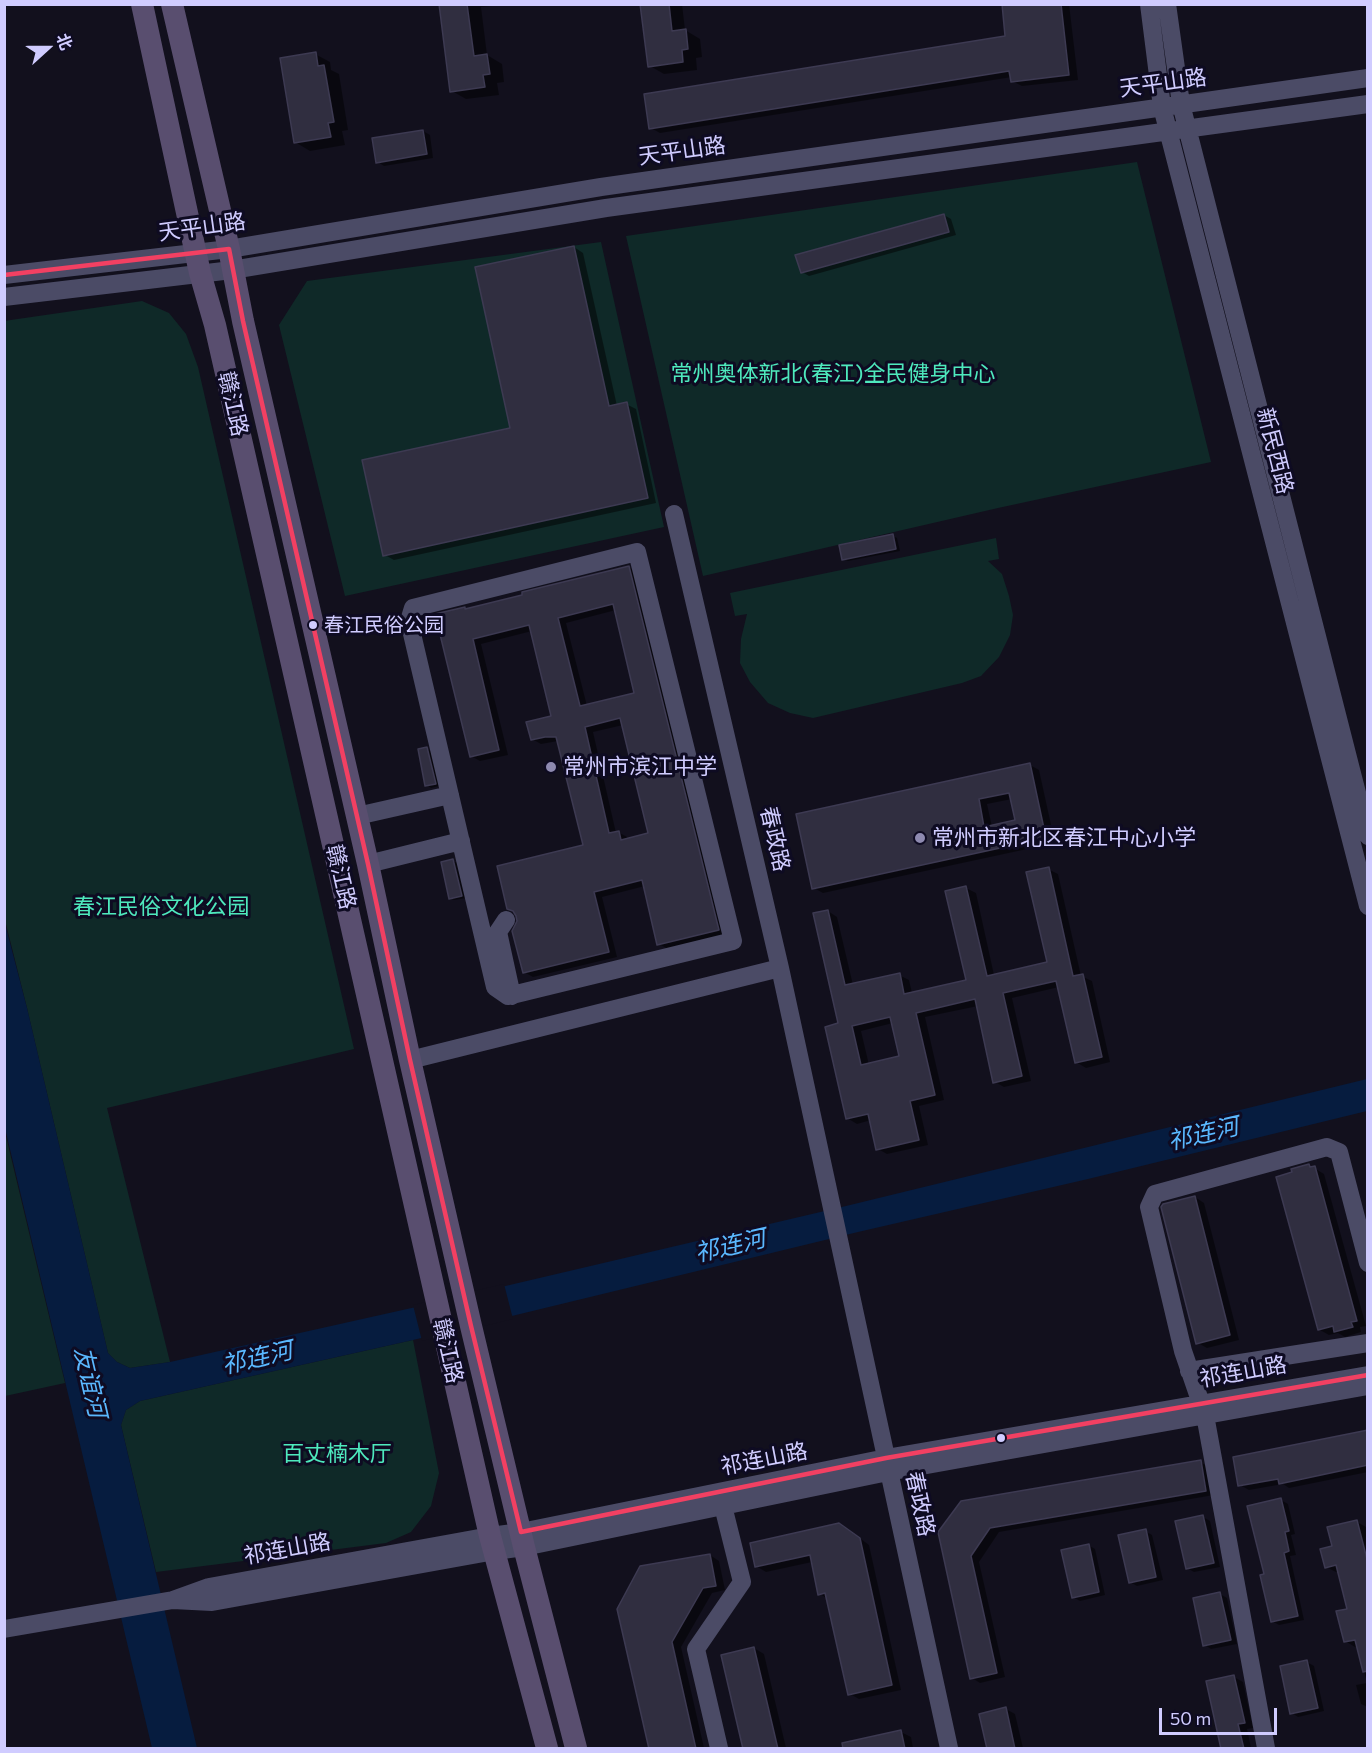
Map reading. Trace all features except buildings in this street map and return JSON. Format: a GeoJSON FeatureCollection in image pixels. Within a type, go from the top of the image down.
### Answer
{"type":"FeatureCollection","features":[{"type":"Feature","properties":{"kind":"main road","name":"赣江路"},"geometry":{"type":"LineString","coordinates":[[142,4],[199,263],[492,1543],[547,1749]]}},
{"type":"Feature","properties":{"kind":"main road","name":"赣江路"},"geometry":{"type":"LineString","coordinates":[[172,4],[471,1326],[522,1540],[576,1749]]}},
{"type":"Feature","properties":{"kind":"street","name":"新民西路"},"geometry":{"type":"LineString","coordinates":[[1149,4],[1162,107],[1368,906]]}},
{"type":"Feature","properties":{"kind":"street","name":"新民西路"},"geometry":{"type":"LineString","coordinates":[[1167,4],[1181,104],[1187,129],[1368,836]]}},
{"type":"Feature","properties":{"kind":"street","name":"天平山路"},"geometry":{"type":"LineString","coordinates":[[230,259],[601,187],[1368,78]]}},
{"type":"Feature","properties":{"kind":"street","name":"天平山路"},"geometry":{"type":"LineString","coordinates":[[4,297],[199,263],[1368,104]]}},
{"type":"Feature","properties":{"kind":"street","name":"天平山路"},"geometry":{"type":"LineString","coordinates":[[4,275],[199,263]]}},
{"type":"Feature","properties":{"kind":"street","name":"春政路"},"geometry":{"type":"LineString","coordinates":[[674,514],[780,968],[949,1749]]}},
{"type":"Feature","properties":{"kind":"street"},"geometry":{"type":"LineString","coordinates":[[637,552],[733,941],[508,996],[495,987],[450,795],[409,621],[413,608],[637,552]]}},
{"type":"Feature","properties":{"kind":"street"},"geometry":{"type":"LineString","coordinates":[[357,816],[450,795]]}},
{"type":"Feature","properties":{"kind":"street"},"geometry":{"type":"LineString","coordinates":[[368,864],[461,841]]}},
{"type":"Feature","properties":{"kind":"street"},"geometry":{"type":"LineString","coordinates":[[506,920],[498,932],[512,996]]}},
{"type":"Feature","properties":{"kind":"street"},"geometry":{"type":"LineString","coordinates":[[410,1060],[780,968]]}},
{"type":"Feature","properties":{"kind":"street"},"geometry":{"type":"LineString","coordinates":[[1266,1749],[1203,1410],[1183,1351],[1149,1207],[1155,1194],[1327,1147],[1339,1152],[1368,1263]]}},
{"type":"Feature","properties":{"kind":"street"},"geometry":{"type":"LineString","coordinates":[[1189,1371],[1368,1342]]}},
{"type":"Feature","properties":{"kind":"street","name":"祁连山路"},"geometry":{"type":"LineString","coordinates":[[1203,1410],[1368,1375]]}},
{"type":"Feature","properties":{"kind":"street","name":"祁连山路"},"geometry":{"type":"LineString","coordinates":[[522,1540],[887,1465],[1203,1410],[1368,1386]]}},
{"type":"Feature","properties":{"kind":"street","name":"祁连山路"},"geometry":{"type":"LineString","coordinates":[[4,1629],[173,1600],[212,1602],[492,1543],[723,1506],[887,1465]]}},
{"type":"Feature","properties":{"kind":"street"},"geometry":{"type":"LineString","coordinates":[[719,1749],[696,1649],[742,1582],[723,1506]]}},
{"type":"Feature","properties":{"kind":"green space","name":"常州奥体新北(春江)全民健身中心"},"geometry":{"type":"Polygon","coordinates":[[[1137,162],[1211,462],[703,576],[626,236],[1137,162]]]}},
{"type":"Feature","properties":{"kind":"green space","name":"常州奥体新北(春江)全民健身中心"},"geometry":{"type":"Polygon","coordinates":[[[601,242],[664,527],[345,596],[279,325],[307,281],[601,242]]]}},
{"type":"Feature","properties":{"kind":"green space","name":"春江民俗文化公园"},"geometry":{"type":"Polygon","coordinates":[[[142,301],[169,313],[186,334],[198,367],[354,1049],[107,1108],[170,1362],[130,1368],[117,1362],[108,1353],[5,920],[4,321],[142,301]]]}},
{"type":"Feature","properties":{"kind":"green space"},"geometry":{"type":"Polygon","coordinates":[[[996,538],[999,559],[988,561],[1002,574],[1013,615],[1010,635],[999,657],[981,676],[962,683],[813,718],[790,713],[768,703],[750,682],[740,663],[741,639],[747,614],[735,616],[730,593],[996,538]]]}},
{"type":"Feature","properties":{"kind":"green space"},"geometry":{"type":"Polygon","coordinates":[[[4,1128],[65,1383],[5,1396],[4,1396],[4,1128]]]}},
{"type":"Feature","properties":{"kind":"green space","name":"百丈楠木厅"},"geometry":{"type":"Polygon","coordinates":[[[413,1340],[439,1473],[431,1506],[411,1532],[386,1543],[156,1572],[121,1425],[126,1410],[140,1401],[413,1340]]]}},
{"type":"Feature","properties":{"kind":"water"},"geometry":{"type":"Polygon","coordinates":[[[4,920],[27,1008],[108,1353],[117,1362],[130,1368],[170,1362],[416,1307],[846,1206],[1367,1079],[1367,1111],[413,1340],[140,1401],[126,1410],[121,1425],[197,1748],[152,1748],[5,1128],[4,920]]]}},
{"type":"Feature","properties":{"kind":"pier"},"geometry":{"type":"Polygon","coordinates":[[[504,1284],[513,1319],[422,1341],[413,1305],[504,1284]]]}},
{"type":"Feature","properties":{"kind":"transit line"},"geometry":{"type":"LineString","coordinates":[[4,275],[229,249],[243,321],[368,864],[410,1060],[521,1532],[886,1458],[1368,1375]]}},
{"type":"Feature","properties":{"kind":"place","name":"春江民俗公园"},"geometry":{"type":"Point","coordinates":[313,625]}},
{"type":"Feature","properties":{"kind":"place","name":"常州市滨江中学"},"geometry":{"type":"Point","coordinates":[551,767]}},
{"type":"Feature","properties":{"kind":"place","name":"常州市新北区春江中心小学"},"geometry":{"type":"Point","coordinates":[920,838]}},
{"type":"Feature","properties":{"kind":"water label","name":"祁连河"},"geometry":{"type":"Point","coordinates":[1203,1134]}},
{"type":"Feature","properties":{"kind":"water label","name":"祁连河"},"geometry":{"type":"Point","coordinates":[730,1246]}},
{"type":"Feature","properties":{"kind":"water label","name":"祁连河"},"geometry":{"type":"Point","coordinates":[257,1358]}},
{"type":"Feature","properties":{"kind":"water label","name":"友谊河"},"geometry":{"type":"Point","coordinates":[90,1382]}}]}
